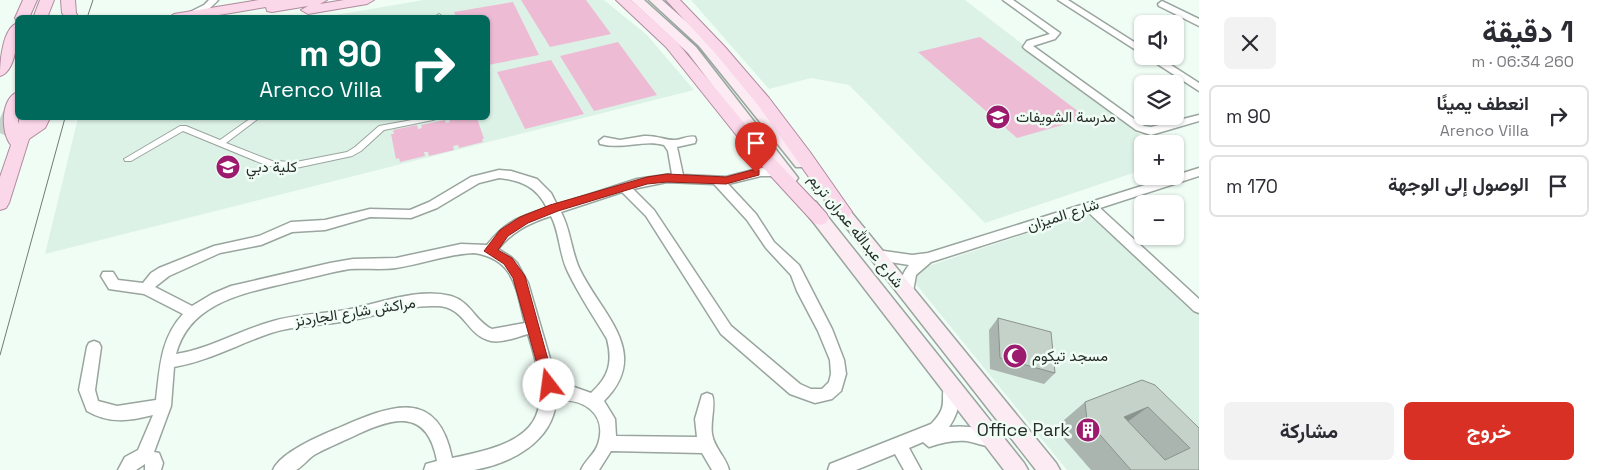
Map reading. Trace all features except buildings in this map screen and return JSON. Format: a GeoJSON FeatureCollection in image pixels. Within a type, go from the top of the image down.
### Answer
{"type":"FeatureCollection","features":[{"type":"Feature","properties":{"kind":"main road"},"geometry":{"type":"LineString","coordinates":[[23,15],[30,0]]}},
{"type":"Feature","properties":{"kind":"main road"},"geometry":{"type":"LineString","coordinates":[[41,15],[46,0]]}},
{"type":"Feature","properties":{"kind":"main road"},"geometry":{"type":"LineString","coordinates":[[60,15],[66,0]]}},
{"type":"Feature","properties":{"kind":"main road"},"geometry":{"type":"LineString","coordinates":[[66,0],[71,15]]}},
{"type":"Feature","properties":{"kind":"main road"},"geometry":{"type":"LineString","coordinates":[[223,13],[283,0]]}},
{"type":"Feature","properties":{"kind":"main road"},"geometry":{"type":"LineString","coordinates":[[202,15],[320,0]]}},
{"type":"Feature","properties":{"kind":"main road"},"geometry":{"type":"LineString","coordinates":[[284,15],[367,0]]}},
{"type":"Feature","properties":{"kind":"main road"},"geometry":{"type":"LineString","coordinates":[[623,0],[671,44],[763,157],[820,218]]}},
{"type":"Feature","properties":{"kind":"main road","name":"شارع عبدالله عمران تريم"},"geometry":{"type":"LineString","coordinates":[[637,0],[676,33],[702,62],[820,218],[1017,470]]}},
{"type":"Feature","properties":{"kind":"main road","name":"شارع عبدالله عمران تريم"},"geometry":{"type":"LineString","coordinates":[[655,0],[703,43],[878,255],[1049,470]]}},
{"type":"Feature","properties":{"kind":"main road"},"geometry":{"type":"LineString","coordinates":[[673,0],[756,90],[808,159],[843,212]]}},
{"type":"Feature","properties":{"kind":"main road"},"geometry":{"type":"LineString","coordinates":[[8,65],[15,39]]}},
{"type":"Feature","properties":{"kind":"main road"},"geometry":{"type":"LineString","coordinates":[[15,106],[8,128],[10,134],[21,140]]}},
{"type":"Feature","properties":{"kind":"main road"},"geometry":{"type":"LineString","coordinates":[[0,203],[27,120]]}},
{"type":"Feature","properties":{"kind":"main road"},"geometry":{"type":"LineString","coordinates":[[21,140],[40,120]]}},
{"type":"Feature","properties":{"kind":"street"},"geometry":{"type":"LineString","coordinates":[[185,15],[207,7],[214,0],[223,13]]}},
{"type":"Feature","properties":{"kind":"street"},"geometry":{"type":"LineString","coordinates":[[1007,0],[1055,33],[1052,37],[1030,43],[1028,47],[1140,128],[1151,131],[1199,118]]}},
{"type":"Feature","properties":{"kind":"street"},"geometry":{"type":"LineString","coordinates":[[1062,0],[1134,46]]}},
{"type":"Feature","properties":{"kind":"street"},"geometry":{"type":"LineString","coordinates":[[1162,4],[1199,23]]}},
{"type":"Feature","properties":{"kind":"street"},"geometry":{"type":"LineString","coordinates":[[1164,65],[1199,88]]}},
{"type":"Feature","properties":{"kind":"street"},"geometry":{"type":"LineString","coordinates":[[221,143],[252,120]]}},
{"type":"Feature","properties":{"kind":"street"},"geometry":{"type":"LineString","coordinates":[[399,125],[405,120]]}},
{"type":"Feature","properties":{"kind":"street"},"geometry":{"type":"LineString","coordinates":[[128,159],[181,128],[271,164],[296,165],[349,154],[358,149],[380,129],[424,120]]}},
{"type":"Feature","properties":{"kind":"street"},"geometry":{"type":"LineString","coordinates":[[604,141],[620,145],[657,139],[671,145],[691,140]]}},
{"type":"Feature","properties":{"kind":"street"},"geometry":{"type":"LineString","coordinates":[[671,145],[678,178]]}},
{"type":"Feature","properties":{"kind":"street"},"geometry":{"type":"LineString","coordinates":[[718,180],[757,165],[763,157]]}},
{"type":"Feature","properties":{"kind":"street"},"geometry":{"type":"LineString","coordinates":[[490,251],[496,241],[513,226],[554,208],[652,180],[678,178],[729,180],[761,172],[777,173]]}},
{"type":"Feature","properties":{"kind":"street","name":"شارع الميزان"},"geometry":{"type":"LineString","coordinates":[[907,293],[909,274],[917,264],[928,258],[1199,172]]}},
{"type":"Feature","properties":{"kind":"street"},"geometry":{"type":"LineString","coordinates":[[146,289],[156,276],[228,246],[261,240],[291,228],[325,225],[359,215],[411,214],[433,205],[464,185],[487,176],[511,175],[533,182],[541,188],[554,208],[565,233],[570,262],[614,338],[618,350],[619,363],[616,376],[608,388],[593,401]]}},
{"type":"Feature","properties":{"kind":"street"},"geometry":{"type":"LineString","coordinates":[[625,188],[650,213],[714,315],[741,345],[795,389],[807,395],[820,396],[830,392],[836,384],[838,374],[834,349],[824,326],[803,292],[796,272],[772,247],[750,214],[718,180]]}},
{"type":"Feature","properties":{"kind":"street"},"geometry":{"type":"LineString","coordinates":[[1090,206],[1199,307]]}},
{"type":"Feature","properties":{"kind":"street"},"geometry":{"type":"LineString","coordinates":[[124,469],[131,462],[148,463],[162,406],[175,336],[194,312],[227,293],[339,266],[394,263],[463,248],[490,251],[508,261],[519,276],[549,385],[546,411],[540,425],[527,440],[516,448],[491,459],[439,469],[441,442],[434,428],[422,419],[408,414],[391,414],[374,418],[317,445],[281,470]]}},
{"type":"Feature","properties":{"kind":"street","name":"شارع الميزان"},"geometry":{"type":"LineString","coordinates":[[878,255],[906,260],[928,258]]}},
{"type":"Feature","properties":{"kind":"street"},"geometry":{"type":"LineString","coordinates":[[108,276],[114,285],[146,289],[194,312]]}},
{"type":"Feature","properties":{"kind":"street","name":"مراكش شارع الجاردنز"},"geometry":{"type":"LineString","coordinates":[[169,361],[215,351],[258,332],[285,324],[344,316],[435,299],[451,302],[464,308],[480,330],[486,334],[503,334],[533,327]]}},
{"type":"Feature","properties":{"kind":"street"},"geometry":{"type":"LineString","coordinates":[[94,347],[88,390],[92,406],[108,414],[118,414],[162,406]]}},
{"type":"Feature","properties":{"kind":"street"},"geometry":{"type":"LineString","coordinates":[[836,470],[937,429],[946,421],[951,411],[953,400],[951,387]]}},
{"type":"Feature","properties":{"kind":"street"},"geometry":{"type":"LineString","coordinates":[[549,395],[572,392],[593,401],[607,420],[607,443],[602,454],[589,470]]}},
{"type":"Feature","properties":{"kind":"street"},"geometry":{"type":"LineString","coordinates":[[706,400],[702,421],[706,444],[720,469]]}},
{"type":"Feature","properties":{"kind":"street"},"geometry":{"type":"LineString","coordinates":[[899,446],[954,432],[980,435],[994,440]]}},
{"type":"Feature","properties":{"kind":"street"},"geometry":{"type":"LineString","coordinates":[[607,443],[706,444]]}},
{"type":"Feature","properties":{"kind":"street"},"geometry":{"type":"LineString","coordinates":[[899,446],[913,470]]}},
{"type":"Feature","properties":{"kind":"shaded area","name":"كلية دبي"},"geometry":{"type":"Polygon","coordinates":[[[424,0],[604,0],[647,35],[694,90],[45,254],[78,120],[490,120],[490,15],[336,15],[424,0]]]}},
{"type":"Feature","properties":{"kind":"shaded area"},"geometry":{"type":"Polygon","coordinates":[[[521,0],[586,0],[611,34],[550,47],[521,0]]]}},
{"type":"Feature","properties":{"kind":"shaded area","name":"مدرسة الشويفات"},"geometry":{"type":"Polygon","coordinates":[[[691,0],[965,0],[1140,135],[1134,135],[1134,173],[985,223],[849,85],[811,78],[769,89],[691,0]]]}},
{"type":"Feature","properties":{"kind":"shaded area"},"geometry":{"type":"Polygon","coordinates":[[[513,2],[539,55],[490,65],[490,15],[455,15],[454,12],[513,2]]]}},
{"type":"Feature","properties":{"kind":"shaded area"},"geometry":{"type":"Polygon","coordinates":[[[980,37],[1087,118],[1017,138],[918,52],[980,37]]]}},
{"type":"Feature","properties":{"kind":"shaded area"},"geometry":{"type":"Polygon","coordinates":[[[618,42],[657,95],[594,111],[560,56],[618,42]]]}},
{"type":"Feature","properties":{"kind":"shaded area"},"geometry":{"type":"Polygon","coordinates":[[[551,60],[584,114],[525,129],[497,72],[551,60]]]}},
{"type":"Feature","properties":{"kind":"shaded area"},"geometry":{"type":"Polygon","coordinates":[[[445,120],[446,123],[450,122],[450,120],[478,120],[484,139],[482,139],[483,142],[459,148],[458,145],[453,146],[454,150],[429,156],[428,152],[424,152],[425,156],[400,162],[399,158],[396,159],[391,134],[394,134],[393,130],[417,125],[418,129],[422,128],[421,125],[445,120]]]}},
{"type":"Feature","properties":{"kind":"shaded area"},"geometry":{"type":"Polygon","coordinates":[[[1089,213],[1199,314],[1199,470],[1067,470],[907,273],[1089,213]]]}},
{"type":"Feature","properties":{"kind":"tunnel"},"geometry":{"type":"LineString","coordinates":[[4,126],[15,103]]}},
{"type":"Feature","properties":{"kind":"tunnel"},"geometry":{"type":"LineString","coordinates":[[0,133],[4,125]]}},
{"type":"Feature","properties":{"kind":"tram line"},"geometry":{"type":"LineString","coordinates":[[88,15],[93,0]]}},
{"type":"Feature","properties":{"kind":"tram line"},"geometry":{"type":"LineString","coordinates":[[0,355],[64,120]]}},
{"type":"Feature","properties":{"kind":"place","name":"مدرسة الشويفات"},"geometry":{"type":"Point","coordinates":[998,117]}},
{"type":"Feature","properties":{"kind":"place","name":"كلية دبي"},"geometry":{"type":"Point","coordinates":[228,167]}},
{"type":"Feature","properties":{"kind":"place","name":"مسجد تيكوم"},"geometry":{"type":"Point","coordinates":[1015,356]}},
{"type":"Feature","properties":{"kind":"place","name":"Office Park"},"geometry":{"type":"Point","coordinates":[1088,430]}},
{"type":"Feature","properties":{"kind":"route"},"geometry":{"type":"LineString","coordinates":[[549,385],[519,276],[508,261],[490,251],[496,241],[513,226],[524,220],[554,208],[638,183],[667,178],[726,181],[756,173]]}}]}
